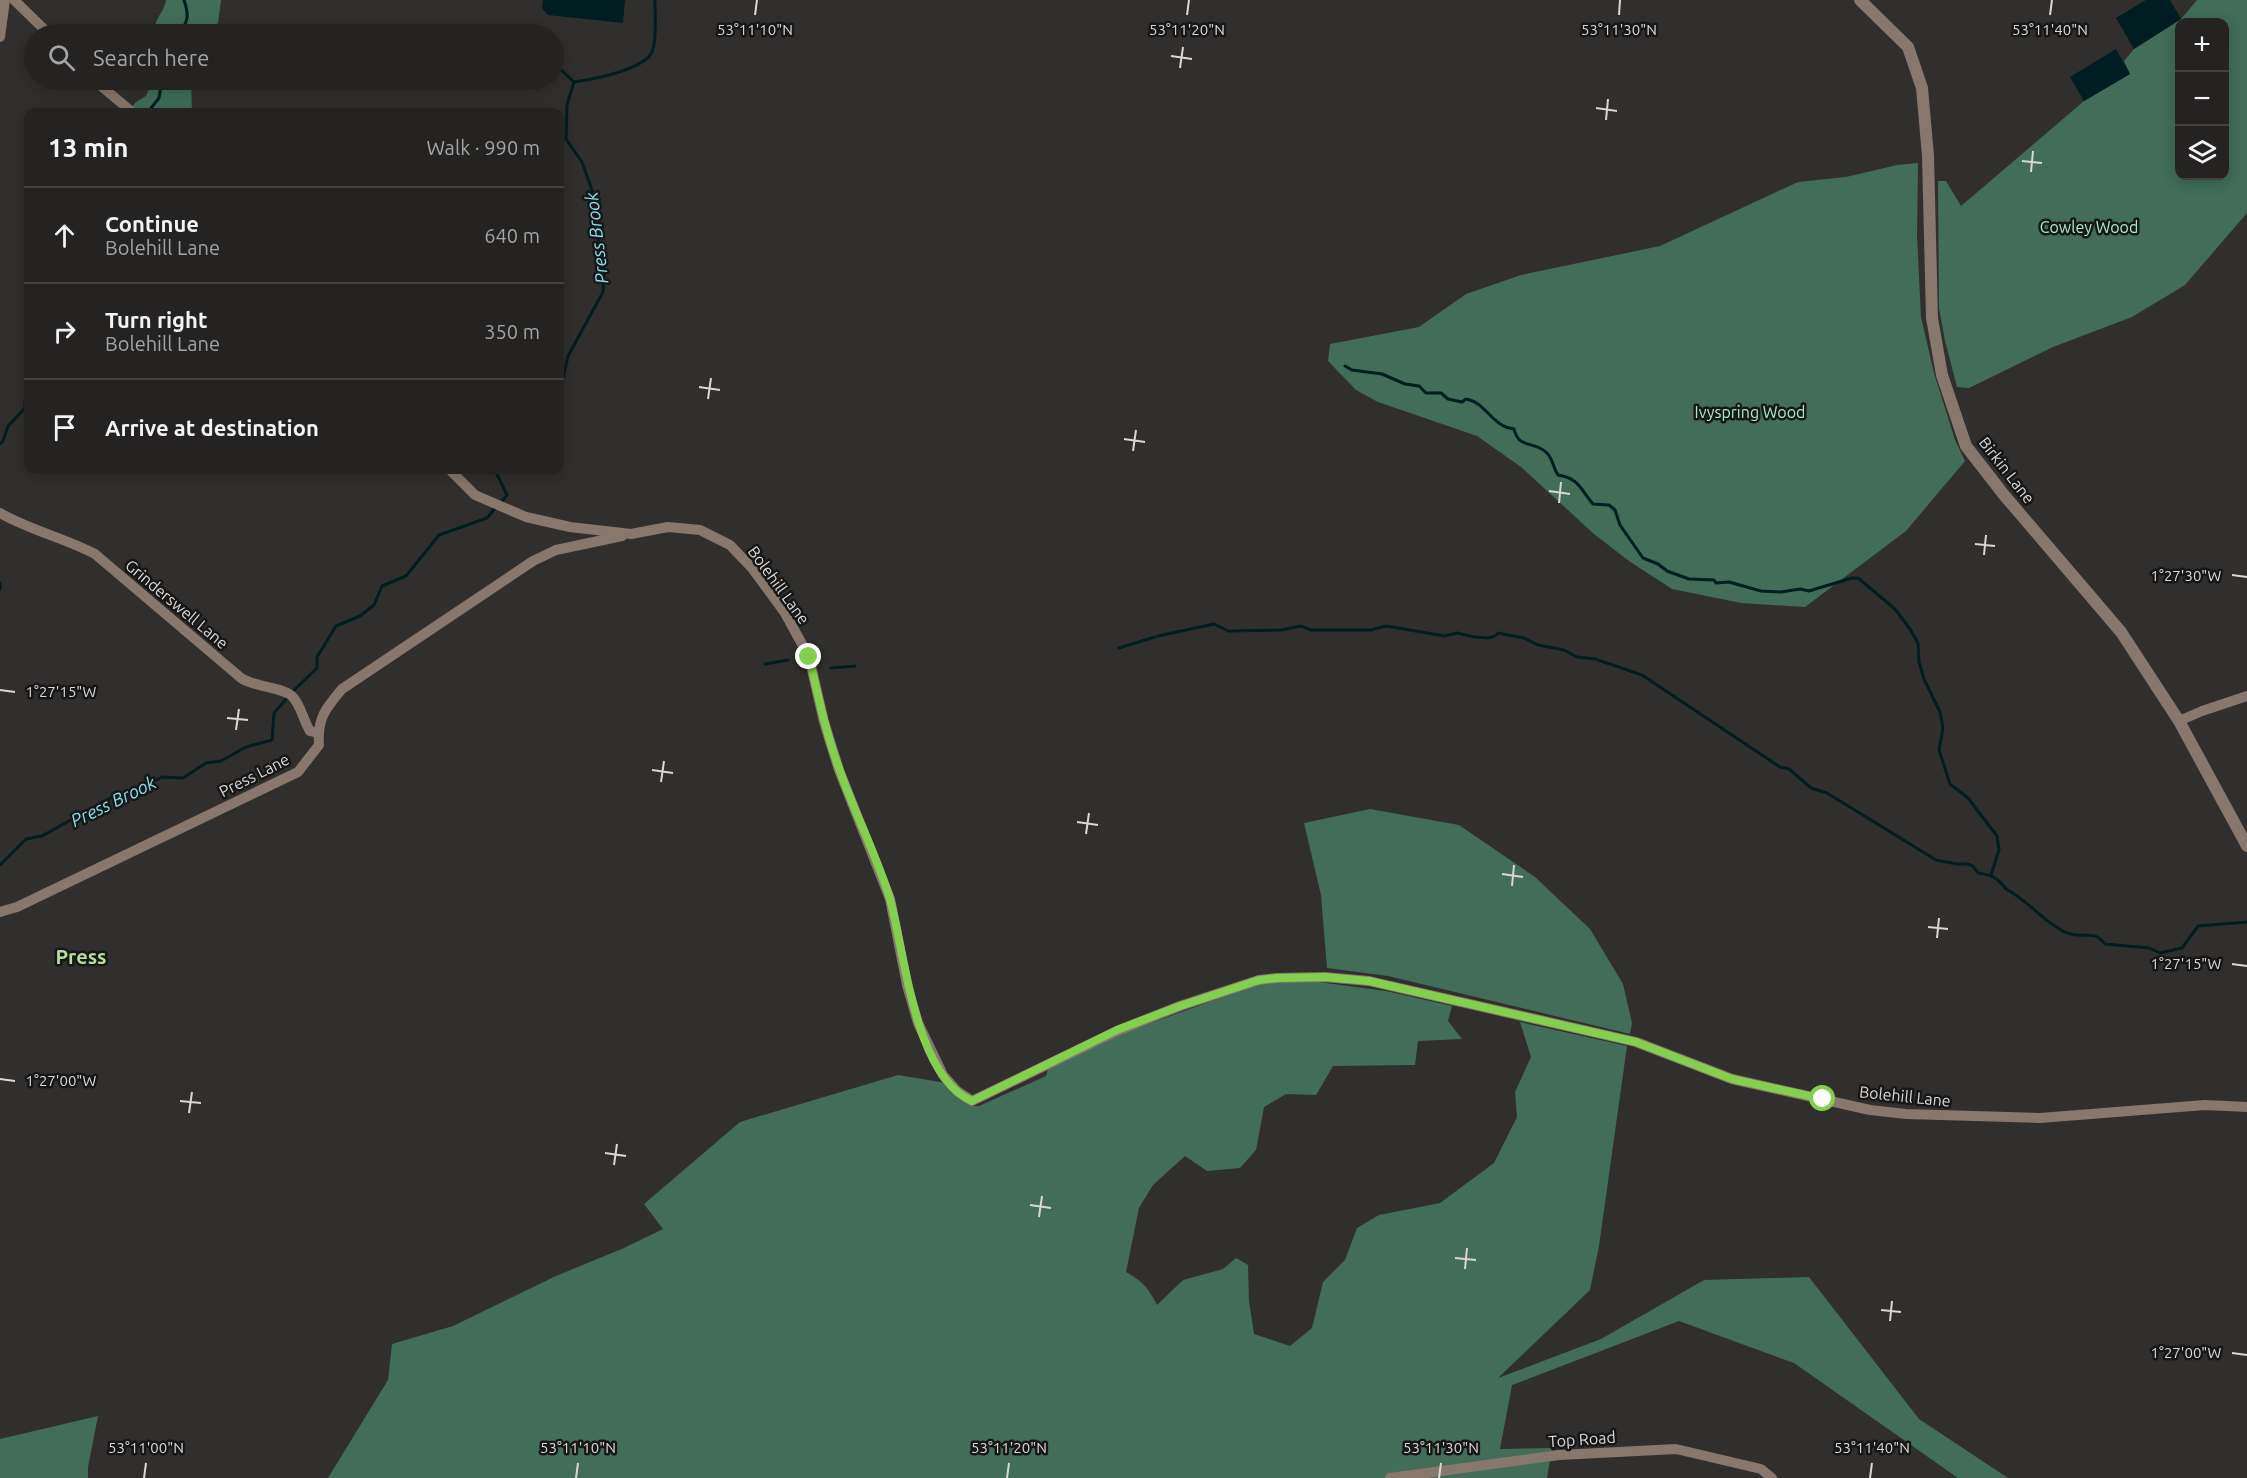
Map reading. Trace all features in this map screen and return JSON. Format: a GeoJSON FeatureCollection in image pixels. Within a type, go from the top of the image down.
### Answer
{"type":"FeatureCollection","features":[{"type":"Feature","properties":{"kind":"street"},"geometry":{"type":"LineString","coordinates":[[0,37],[5,0]]}},
{"type":"Feature","properties":{"kind":"street"},"geometry":{"type":"LineString","coordinates":[[14,0],[39,24]]}},
{"type":"Feature","properties":{"kind":"street","name":"Birkin Lane"},"geometry":{"type":"LineString","coordinates":[[1860,0],[1908,47],[1922,88],[1928,156],[1932,318],[1942,375],[1966,446],[2004,495],[2112,621],[2179,721],[2247,846]]}},
{"type":"Feature","properties":{"kind":"street"},"geometry":{"type":"LineString","coordinates":[[106,90],[127,108]]}},
{"type":"Feature","properties":{"kind":"street","name":"Bolehill Lane"},"geometry":{"type":"LineString","coordinates":[[454,474],[475,495],[525,517],[570,527],[631,534],[668,527],[700,530],[730,545],[752,568],[784,613],[809,657],[824,722],[839,770],[890,899],[907,985],[918,1023],[944,1075],[957,1091],[972,1101],[1117,1030],[1180,1006],[1259,980],[1325,977],[1369,981],[1636,1042],[1732,1079],[1870,1110],[1906,1114],[2040,1118],[2205,1106],[2247,1107]]}},
{"type":"Feature","properties":{"kind":"street","name":"Grinderswell Lane"},"geometry":{"type":"LineString","coordinates":[[0,513],[19,523],[72,542],[95,554],[241,678],[256,686],[291,694],[310,730],[318,733]]}},
{"type":"Feature","properties":{"kind":"street","name":"Press Lane"},"geometry":{"type":"LineString","coordinates":[[0,912],[17,907],[298,772],[319,744],[318,733],[323,712],[342,688],[533,561],[556,550],[631,534]]}},
{"type":"Feature","properties":{"kind":"street"},"geometry":{"type":"LineString","coordinates":[[2179,721],[2247,696]]}},
{"type":"Feature","properties":{"kind":"street","name":"Top Road"},"geometry":{"type":"LineString","coordinates":[[1390,1478],[1559,1455],[1676,1449],[1761,1469],[1772,1478]]}},
{"type":"Feature","properties":{"kind":"green space"},"geometry":{"type":"Polygon","coordinates":[[[166,0],[221,0],[217,24],[156,24],[166,0]]]}},
{"type":"Feature","properties":{"kind":"green space","name":"Cowley Wood"},"geometry":{"type":"Polygon","coordinates":[[[2197,0],[2247,0],[2247,213],[2185,285],[2132,317],[2053,347],[1969,388],[1957,387],[1939,308],[1938,181],[1946,181],[1961,206],[2084,101],[2130,74],[2124,61],[2134,49],[2175,23],[2175,180],[2229,180],[2229,18],[2182,18],[2197,0]]]}},
{"type":"Feature","properties":{"kind":"green space"},"geometry":{"type":"Polygon","coordinates":[[[149,90],[191,90],[192,108],[131,108],[146,96],[149,90]]]}},
{"type":"Feature","properties":{"kind":"green space","name":"Ivyspring Wood"},"geometry":{"type":"Polygon","coordinates":[[[1918,163],[1917,235],[1921,317],[1934,373],[1955,440],[1965,461],[1906,531],[1805,607],[1741,603],[1672,589],[1629,561],[1594,534],[1521,467],[1477,436],[1378,402],[1356,390],[1328,361],[1330,344],[1419,327],[1466,294],[1521,275],[1660,246],[1798,182],[1846,177],[1897,165],[1918,163]]]}},
{"type":"Feature","properties":{"kind":"green space"},"geometry":{"type":"Polygon","coordinates":[[[1370,809],[1459,825],[1535,877],[1590,929],[1623,984],[1632,1023],[1630,1034],[1388,976],[1327,968],[1321,895],[1304,823],[1370,809]]]}},
{"type":"Feature","properties":{"kind":"green space"},"geometry":{"type":"Polygon","coordinates":[[[1311,981],[1386,991],[1452,1006],[1448,1021],[1462,1039],[1418,1041],[1415,1065],[1333,1066],[1316,1095],[1286,1094],[1264,1107],[1256,1150],[1240,1168],[1207,1171],[1185,1156],[1153,1185],[1139,1208],[1126,1272],[1144,1286],[1157,1305],[1183,1280],[1223,1269],[1236,1258],[1248,1265],[1249,1301],[1254,1334],[1290,1346],[1312,1328],[1323,1282],[1345,1260],[1357,1228],[1379,1215],[1440,1203],[1494,1163],[1517,1117],[1515,1092],[1531,1057],[1520,1022],[1627,1046],[1599,1246],[1590,1290],[1498,1378],[1601,1339],[1704,1280],[1809,1277],[1919,1419],[2008,1478],[1958,1478],[1794,1363],[1679,1321],[1512,1385],[1500,1449],[1552,1448],[1547,1478],[328,1478],[388,1380],[392,1344],[453,1326],[556,1276],[663,1229],[644,1204],[740,1122],[898,1075],[946,1083],[958,1097],[973,1106],[979,1106],[1046,1076],[1048,1069],[1118,1035],[1261,983],[1311,981]]]}},
{"type":"Feature","properties":{"kind":"green space"},"geometry":{"type":"Polygon","coordinates":[[[98,1416],[88,1478],[0,1478],[0,1439],[98,1416]]]}},
{"type":"Feature","properties":{"kind":"water"},"geometry":{"type":"Polygon","coordinates":[[[543,0],[625,0],[623,23],[548,15],[542,8],[543,0]]]}},
{"type":"Feature","properties":{"kind":"water"},"geometry":{"type":"Polygon","coordinates":[[[2146,0],[2170,0],[2180,18],[2175,18],[2175,23],[2134,49],[2116,18],[2146,0]]]}},
{"type":"Feature","properties":{"kind":"water"},"geometry":{"type":"Polygon","coordinates":[[[2116,49],[2130,74],[2084,101],[2070,77],[2116,49]]]}},
{"type":"Feature","properties":{"kind":"waterway"},"geometry":{"type":"LineString","coordinates":[[184,0],[187,10],[185,24]]}},
{"type":"Feature","properties":{"kind":"waterway"},"geometry":{"type":"LineString","coordinates":[[574,82],[617,73],[647,58],[652,52],[655,41],[655,0]]}},
{"type":"Feature","properties":{"kind":"waterway","name":"Press Brook"},"geometry":{"type":"LineString","coordinates":[[564,72],[574,82]]}},
{"type":"Feature","properties":{"kind":"waterway","name":"Press Brook"},"geometry":{"type":"LineString","coordinates":[[564,374],[568,356],[603,292],[604,274],[592,205],[593,193],[582,162],[566,139],[567,105],[574,82]]}},
{"type":"Feature","properties":{"kind":"waterway"},"geometry":{"type":"LineString","coordinates":[[151,108],[159,98],[160,90]]}},
{"type":"Feature","properties":{"kind":"waterway"},"geometry":{"type":"LineString","coordinates":[[1345,366],[1352,370],[1382,374],[1405,384],[1419,386],[1426,393],[1441,393],[1448,399],[1462,402],[1466,399],[1473,401],[1500,424],[1514,429],[1519,440],[1547,453],[1558,475],[1575,482],[1593,504],[1609,505],[1615,510],[1620,525],[1643,558],[1658,564],[1667,571],[1689,579],[1714,580],[1716,583],[1729,582],[1761,591],[1781,592],[1800,589],[1809,591],[1858,578],[1895,609],[1918,643],[1919,662],[1924,679],[1940,712],[1943,728],[1939,750],[1950,784],[1968,798],[1997,836],[1999,850],[1991,875]]}},
{"type":"Feature","properties":{"kind":"waterway"},"geometry":{"type":"LineString","coordinates":[[0,444],[8,426],[24,409]]}},
{"type":"Feature","properties":{"kind":"waterway","name":"Press Brook"},"geometry":{"type":"LineString","coordinates":[[497,474],[507,495],[501,502]]}},
{"type":"Feature","properties":{"kind":"waterway","name":"Press Brook"},"geometry":{"type":"LineString","coordinates":[[292,692],[317,668],[317,657],[336,626],[360,616],[374,605],[382,586],[406,576],[439,535],[487,518],[496,507]]}},
{"type":"Feature","properties":{"kind":"waterway"},"geometry":{"type":"LineString","coordinates":[[0,583],[0,589]]}},
{"type":"Feature","properties":{"kind":"waterway"},"geometry":{"type":"LineString","coordinates":[[1158,636],[1214,624],[1228,631],[1282,630],[1301,626],[1311,630],[1371,630],[1386,626],[1445,636],[1457,633],[1488,638],[1498,633],[1524,638],[1538,645],[1564,650],[1577,657],[1595,659],[1642,675],[1780,767],[1789,769],[1811,788],[1827,793],[1936,860],[1967,864],[1973,866],[1978,873],[1994,878],[2067,933],[2092,935],[2105,944],[2149,948],[2160,953],[2182,948],[2198,926],[2247,922]]}},
{"type":"Feature","properties":{"kind":"waterway"},"geometry":{"type":"LineString","coordinates":[[1119,648],[1155,637]]}},
{"type":"Feature","properties":{"kind":"waterway"},"geometry":{"type":"LineString","coordinates":[[765,664],[788,660]]}},
{"type":"Feature","properties":{"kind":"waterway"},"geometry":{"type":"LineString","coordinates":[[831,668],[855,666]]}},
{"type":"Feature","properties":{"kind":"waterway","name":"Press Brook"},"geometry":{"type":"LineString","coordinates":[[0,865],[26,839],[42,836],[110,798],[134,792],[162,777],[183,778],[206,763],[221,761],[246,747],[272,740],[274,713],[288,697]]}},
{"type":"Feature","properties":{"kind":"district","name":"Press"},"geometry":{"type":"Point","coordinates":[81,956]}},
{"type":"Feature","properties":{"kind":"route"},"geometry":{"type":"LineString","coordinates":[[809,657],[824,722],[839,770],[890,899],[907,985],[918,1023],[944,1075],[964,1098],[972,1101],[1117,1030],[1180,1006],[1259,980],[1325,977],[1369,981],[1636,1042],[1732,1079],[1823,1099]]}}]}
